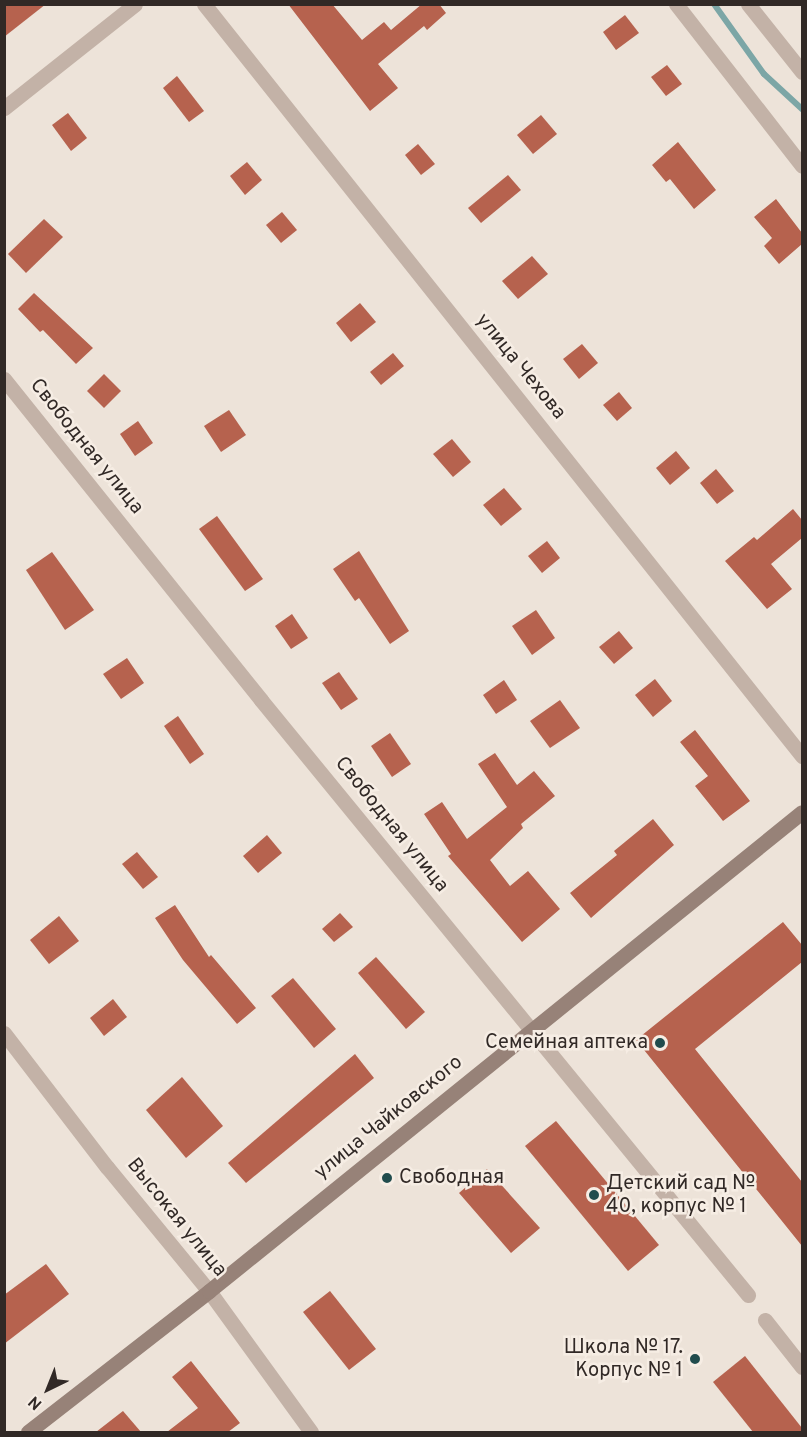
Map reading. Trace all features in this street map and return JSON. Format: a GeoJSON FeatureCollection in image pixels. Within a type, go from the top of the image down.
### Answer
{"type":"FeatureCollection","features":[{"type":"Feature","properties":{"kind":"main road","name":"улица Чайковского"},"geometry":{"type":"LineString","coordinates":[[28,1432],[208,1291],[802,812]]}},
{"type":"Feature","properties":{"kind":"street"},"geometry":{"type":"LineString","coordinates":[[4,108],[135,4]]}},
{"type":"Feature","properties":{"kind":"street","name":"улица Чехова"},"geometry":{"type":"LineString","coordinates":[[204,4],[802,756]]}},
{"type":"Feature","properties":{"kind":"street"},"geometry":{"type":"LineString","coordinates":[[676,4],[802,166]]}},
{"type":"Feature","properties":{"kind":"street"},"geometry":{"type":"LineString","coordinates":[[748,4],[802,72]]}},
{"type":"Feature","properties":{"kind":"street","name":"Свободная улица"},"geometry":{"type":"LineString","coordinates":[[4,379],[261,700],[748,1295]]}},
{"type":"Feature","properties":{"kind":"street","name":"Высокая улица"},"geometry":{"type":"LineString","coordinates":[[4,1033],[107,1167],[208,1291],[311,1432]]}},
{"type":"Feature","properties":{"kind":"street"},"geometry":{"type":"LineString","coordinates":[[765,1320],[802,1367]]}},
{"type":"Feature","properties":{"kind":"building"},"geometry":{"type":"Polygon","coordinates":[[[4,4],[46,4],[4,37],[4,4]]]}},
{"type":"Feature","properties":{"kind":"building"},"geometry":{"type":"Polygon","coordinates":[[[288,4],[332,4],[362,40],[384,22],[391,30],[422,4],[439,4],[446,13],[427,30],[424,26],[378,64],[398,88],[370,111],[288,4]]]}},
{"type":"Feature","properties":{"kind":"building"},"geometry":{"type":"Polygon","coordinates":[[[625,15],[639,33],[616,50],[603,32],[625,15]]]}},
{"type":"Feature","properties":{"kind":"building"},"geometry":{"type":"Polygon","coordinates":[[[667,65],[682,84],[666,96],[651,77],[667,65]]]}},
{"type":"Feature","properties":{"kind":"building"},"geometry":{"type":"Polygon","coordinates":[[[177,76],[204,111],[189,122],[163,88],[177,76]]]}},
{"type":"Feature","properties":{"kind":"building"},"geometry":{"type":"Polygon","coordinates":[[[68,113],[87,138],[71,151],[52,125],[68,113]]]}},
{"type":"Feature","properties":{"kind":"building"},"geometry":{"type":"Polygon","coordinates":[[[541,115],[557,134],[533,154],[517,135],[541,115]]]}},
{"type":"Feature","properties":{"kind":"building"},"geometry":{"type":"Polygon","coordinates":[[[678,142],[716,190],[694,209],[670,179],[666,182],[652,165],[678,142]]]}},
{"type":"Feature","properties":{"kind":"building"},"geometry":{"type":"Polygon","coordinates":[[[418,144],[435,164],[421,175],[405,155],[418,144]]]}},
{"type":"Feature","properties":{"kind":"building"},"geometry":{"type":"Polygon","coordinates":[[[247,162],[262,180],[245,195],[230,176],[247,162]]]}},
{"type":"Feature","properties":{"kind":"building"},"geometry":{"type":"Polygon","coordinates":[[[508,175],[521,190],[481,223],[468,208],[508,175]]]}},
{"type":"Feature","properties":{"kind":"building"},"geometry":{"type":"Polygon","coordinates":[[[776,199],[802,233],[802,244],[779,264],[764,246],[772,238],[754,217],[776,199]]]}},
{"type":"Feature","properties":{"kind":"building"},"geometry":{"type":"Polygon","coordinates":[[[282,212],[297,230],[281,243],[266,225],[282,212]]]}},
{"type":"Feature","properties":{"kind":"building"},"geometry":{"type":"Polygon","coordinates":[[[44,219],[63,237],[26,273],[8,254],[44,219]]]}},
{"type":"Feature","properties":{"kind":"building"},"geometry":{"type":"Polygon","coordinates":[[[532,256],[548,274],[518,299],[502,281],[532,256]]]}},
{"type":"Feature","properties":{"kind":"building"},"geometry":{"type":"Polygon","coordinates":[[[34,293],[93,348],[76,364],[43,330],[40,332],[18,309],[34,293]]]}},
{"type":"Feature","properties":{"kind":"building"},"geometry":{"type":"Polygon","coordinates":[[[360,303],[376,322],[351,342],[336,323],[360,303]]]}},
{"type":"Feature","properties":{"kind":"building"},"geometry":{"type":"Polygon","coordinates":[[[582,344],[598,363],[579,379],[563,359],[582,344]]]}},
{"type":"Feature","properties":{"kind":"building"},"geometry":{"type":"Polygon","coordinates":[[[393,353],[404,366],[381,385],[370,372],[393,353]]]}},
{"type":"Feature","properties":{"kind":"building"},"geometry":{"type":"Polygon","coordinates":[[[104,374],[121,391],[104,408],[87,391],[104,374]]]}},
{"type":"Feature","properties":{"kind":"building"},"geometry":{"type":"Polygon","coordinates":[[[619,392],[632,408],[617,421],[603,405],[619,392]]]}},
{"type":"Feature","properties":{"kind":"building"},"geometry":{"type":"Polygon","coordinates":[[[229,410],[246,435],[221,452],[204,426],[229,410]]]}},
{"type":"Feature","properties":{"kind":"building"},"geometry":{"type":"Polygon","coordinates":[[[138,421],[153,443],[135,456],[120,434],[138,421]]]}},
{"type":"Feature","properties":{"kind":"building"},"geometry":{"type":"Polygon","coordinates":[[[452,439],[471,462],[453,477],[433,454],[452,439]]]}},
{"type":"Feature","properties":{"kind":"building"},"geometry":{"type":"Polygon","coordinates":[[[676,451],[690,468],[670,485],[656,468],[676,451]]]}},
{"type":"Feature","properties":{"kind":"building"},"geometry":{"type":"Polygon","coordinates":[[[716,469],[734,491],[717,504],[700,483],[716,469]]]}},
{"type":"Feature","properties":{"kind":"building"},"geometry":{"type":"Polygon","coordinates":[[[504,488],[522,509],[501,526],[483,505],[504,488]]]}},
{"type":"Feature","properties":{"kind":"building"},"geometry":{"type":"Polygon","coordinates":[[[793,509],[802,520],[802,538],[771,564],[792,589],[767,609],[725,561],[754,537],[757,540],[793,509]]]}},
{"type":"Feature","properties":{"kind":"building"},"geometry":{"type":"Polygon","coordinates":[[[217,516],[263,579],[245,591],[199,529],[217,516]]]}},
{"type":"Feature","properties":{"kind":"building"},"geometry":{"type":"Polygon","coordinates":[[[547,541],[560,558],[542,573],[528,556],[547,541]]]}},
{"type":"Feature","properties":{"kind":"building"},"geometry":{"type":"Polygon","coordinates":[[[359,551],[409,631],[390,644],[359,598],[355,601],[333,569],[359,551]]]}},
{"type":"Feature","properties":{"kind":"building"},"geometry":{"type":"Polygon","coordinates":[[[52,552],[94,610],[65,630],[26,570],[52,552]]]}},
{"type":"Feature","properties":{"kind":"building"},"geometry":{"type":"Polygon","coordinates":[[[536,610],[555,638],[532,655],[512,626],[536,610]]]}},
{"type":"Feature","properties":{"kind":"building"},"geometry":{"type":"Polygon","coordinates":[[[292,614],[308,638],[291,649],[275,626],[292,614]]]}},
{"type":"Feature","properties":{"kind":"building"},"geometry":{"type":"Polygon","coordinates":[[[619,631],[633,648],[614,664],[599,647],[619,631]]]}},
{"type":"Feature","properties":{"kind":"building"},"geometry":{"type":"Polygon","coordinates":[[[127,658],[144,683],[121,699],[103,674],[127,658]]]}},
{"type":"Feature","properties":{"kind":"building"},"geometry":{"type":"Polygon","coordinates":[[[339,672],[358,699],[341,710],[322,683],[339,672]]]}},
{"type":"Feature","properties":{"kind":"building"},"geometry":{"type":"Polygon","coordinates":[[[655,679],[672,701],[653,717],[635,695],[655,679]]]}},
{"type":"Feature","properties":{"kind":"building"},"geometry":{"type":"Polygon","coordinates":[[[504,680],[517,700],[496,714],[483,695],[504,680]]]}},
{"type":"Feature","properties":{"kind":"building"},"geometry":{"type":"Polygon","coordinates":[[[560,700],[580,728],[550,748],[530,721],[560,700]]]}},
{"type":"Feature","properties":{"kind":"building"},"geometry":{"type":"Polygon","coordinates":[[[178,716],[204,754],[190,764],[164,726],[178,716]]]}},
{"type":"Feature","properties":{"kind":"building"},"geometry":{"type":"Polygon","coordinates":[[[695,730],[750,801],[723,821],[695,786],[708,776],[680,742],[695,730]]]}},
{"type":"Feature","properties":{"kind":"building"},"geometry":{"type":"Polygon","coordinates":[[[390,733],[411,764],[392,777],[371,746],[390,733]]]}},
{"type":"Feature","properties":{"kind":"building"},"geometry":{"type":"Polygon","coordinates":[[[495,753],[517,785],[534,771],[555,796],[521,824],[523,828],[490,860],[510,886],[528,871],[560,909],[522,942],[448,856],[451,854],[424,814],[442,802],[467,839],[507,807],[478,764],[495,753]]]}},
{"type":"Feature","properties":{"kind":"building"},"geometry":{"type":"Polygon","coordinates":[[[653,819],[674,845],[591,918],[570,893],[617,855],[614,851],[653,819]]]}},
{"type":"Feature","properties":{"kind":"building"},"geometry":{"type":"Polygon","coordinates":[[[267,835],[282,853],[258,873],[243,856],[267,835]]]}},
{"type":"Feature","properties":{"kind":"building"},"geometry":{"type":"Polygon","coordinates":[[[137,852],[158,877],[143,889],[122,864],[137,852]]]}},
{"type":"Feature","properties":{"kind":"building"},"geometry":{"type":"Polygon","coordinates":[[[175,905],[209,957],[211,955],[256,1008],[237,1024],[183,960],[155,918],[175,905]]]}},
{"type":"Feature","properties":{"kind":"building"},"geometry":{"type":"Polygon","coordinates":[[[340,913],[353,927],[334,942],[322,929],[340,913]]]}},
{"type":"Feature","properties":{"kind":"building"},"geometry":{"type":"Polygon","coordinates":[[[59,916],[79,941],[49,964],[30,940],[59,916]]]}},
{"type":"Feature","properties":{"kind":"building"},"geometry":{"type":"Polygon","coordinates":[[[783,922],[802,945],[802,962],[695,1049],[802,1182],[802,1246],[636,1040],[783,922]]]}},
{"type":"Feature","properties":{"kind":"building"},"geometry":{"type":"Polygon","coordinates":[[[376,957],[425,1012],[406,1029],[358,973],[376,957]]]}},
{"type":"Feature","properties":{"kind":"building"},"geometry":{"type":"Polygon","coordinates":[[[293,978],[336,1029],[314,1048],[271,996],[293,978]]]}},
{"type":"Feature","properties":{"kind":"building"},"geometry":{"type":"Polygon","coordinates":[[[113,999],[127,1017],[104,1036],[90,1018],[113,999]]]}},
{"type":"Feature","properties":{"kind":"building"},"geometry":{"type":"Polygon","coordinates":[[[355,1054],[374,1078],[246,1183],[228,1163],[355,1054]]]}},
{"type":"Feature","properties":{"kind":"building"},"geometry":{"type":"Polygon","coordinates":[[[182,1077],[223,1126],[186,1158],[146,1110],[182,1077]]]}},
{"type":"Feature","properties":{"kind":"building"},"geometry":{"type":"Polygon","coordinates":[[[556,1121],[659,1245],[628,1271],[525,1146],[556,1121]]]}},
{"type":"Feature","properties":{"kind":"building"},"geometry":{"type":"Polygon","coordinates":[[[487,1169],[540,1228],[511,1253],[459,1193],[487,1169]]]}},
{"type":"Feature","properties":{"kind":"building"},"geometry":{"type":"Polygon","coordinates":[[[46,1264],[69,1294],[4,1344],[4,1295],[46,1264]]]}},
{"type":"Feature","properties":{"kind":"building"},"geometry":{"type":"Polygon","coordinates":[[[330,1291],[376,1349],[349,1370],[303,1312],[330,1291]]]}},
{"type":"Feature","properties":{"kind":"building"},"geometry":{"type":"Polygon","coordinates":[[[745,1356],[802,1428],[802,1432],[753,1432],[713,1382],[745,1356]]]}},
{"type":"Feature","properties":{"kind":"building"},"geometry":{"type":"Polygon","coordinates":[[[191,1361],[240,1423],[228,1432],[167,1432],[198,1408],[172,1377],[191,1361]]]}},
{"type":"Feature","properties":{"kind":"building"},"geometry":{"type":"Polygon","coordinates":[[[123,1411],[141,1432],[96,1432],[123,1411]]]}},
{"type":"Feature","properties":{"kind":"waterway"},"geometry":{"type":"LineString","coordinates":[[714,4],[764,74],[802,109]]}},
{"type":"Feature","properties":{"kind":"place","name":"Семейная аптека"},"geometry":{"type":"Point","coordinates":[660,1043]}},
{"type":"Feature","properties":{"kind":"place","name":"Свободная"},"geometry":{"type":"Point","coordinates":[387,1178]}},
{"type":"Feature","properties":{"kind":"place","name":"Детский сад № 40, корпус № 1"},"geometry":{"type":"Point","coordinates":[594,1195]}},
{"type":"Feature","properties":{"kind":"place","name":"Школа № 17. Корпус № 1"},"geometry":{"type":"Point","coordinates":[695,1359]}}]}
